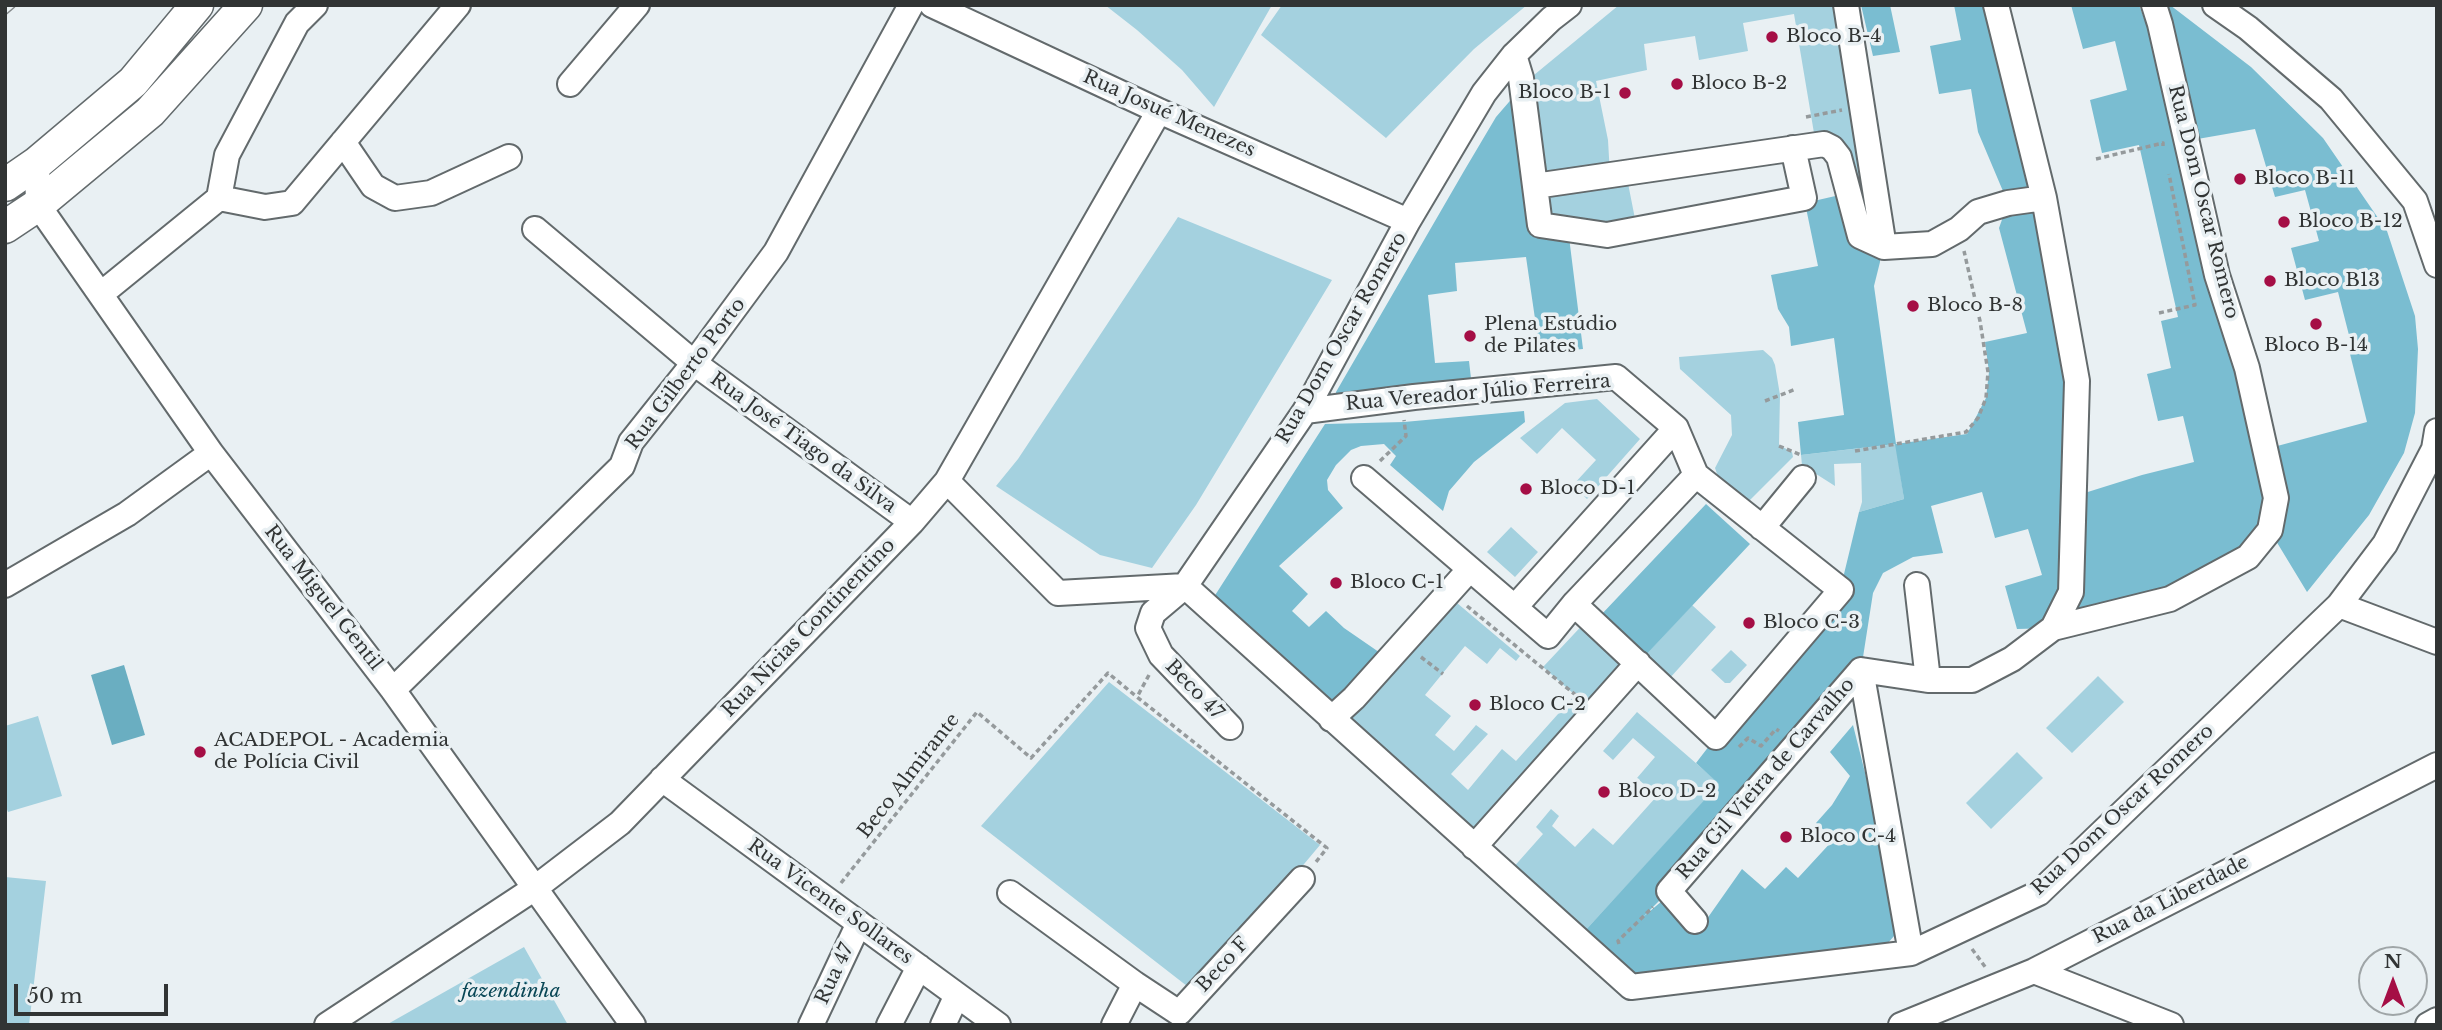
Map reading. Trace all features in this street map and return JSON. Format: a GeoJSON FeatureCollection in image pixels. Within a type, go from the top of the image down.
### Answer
{"type":"FeatureCollection","features":[{"type":"Feature","properties":{"kind":"main road"},"geometry":{"type":"LineString","coordinates":[[5,185],[37,163],[133,82],[197,5]]}},
{"type":"Feature","properties":{"kind":"main road"},"geometry":{"type":"LineString","coordinates":[[5,227],[37,205],[150,112],[246,5]]}},
{"type":"Feature","properties":{"kind":"street"},"geometry":{"type":"LineString","coordinates":[[101,294],[219,198],[227,155],[298,23],[315,5]]}},
{"type":"Feature","properties":{"kind":"street"},"geometry":{"type":"LineString","coordinates":[[219,198],[265,207],[292,203],[458,5]]}},
{"type":"Feature","properties":{"kind":"street"},"geometry":{"type":"LineString","coordinates":[[570,84],[637,5]]}},
{"type":"Feature","properties":{"kind":"street","name":"Rua Gilberto Porto"},"geometry":{"type":"LineString","coordinates":[[393,690],[622,466],[631,442],[694,363],[776,252],[911,5]]}},
{"type":"Feature","properties":{"kind":"street","name":"Rua Josué Menezes"},"geometry":{"type":"LineString","coordinates":[[932,5],[1159,111],[1408,221]]}},
{"type":"Feature","properties":{"kind":"street","name":"Rua Dom Oscar Romero"},"geometry":{"type":"LineString","coordinates":[[1569,5],[1514,55],[1484,93],[1408,221],[1305,411],[1185,586],[1631,986],[1911,953],[2039,893],[2339,605],[2385,544],[2434,449],[2437,431]]}},
{"type":"Feature","properties":{"kind":"street"},"geometry":{"type":"LineString","coordinates":[[1846,5],[1884,247]]}},
{"type":"Feature","properties":{"kind":"street"},"geometry":{"type":"LineString","coordinates":[[1996,5],[2044,198],[2077,381],[2071,592],[2053,628]]}},
{"type":"Feature","properties":{"kind":"street","name":"Rua Dom Oscar Romero"},"geometry":{"type":"LineString","coordinates":[[2053,628],[2170,599],[2248,557],[2270,530],[2276,498],[2247,368],[2217,275],[2154,5]]}},
{"type":"Feature","properties":{"kind":"street"},"geometry":{"type":"LineString","coordinates":[[2215,5],[2248,28],[2331,99],[2414,201],[2437,265]]}},
{"type":"Feature","properties":{"kind":"street"},"geometry":{"type":"LineString","coordinates":[[1514,55],[1521,78],[1540,225],[1607,235],[1804,198],[1793,148]]}},
{"type":"Feature","properties":{"kind":"street","name":"Rua Nicias Continentino"},"geometry":{"type":"LineString","coordinates":[[327,1025],[535,888],[620,824],[912,522],[947,481],[1159,111]]}},
{"type":"Feature","properties":{"kind":"street"},"geometry":{"type":"LineString","coordinates":[[343,142],[373,186],[395,198],[431,193],[509,157]]}},
{"type":"Feature","properties":{"kind":"street"},"geometry":{"type":"LineString","coordinates":[[1535,186],[1824,144],[1832,148],[1839,157],[1860,236],[1884,247],[1932,244],[1959,229],[1978,212],[2008,203],[2044,198]]}},
{"type":"Feature","properties":{"kind":"street"},"geometry":{"type":"LineString","coordinates":[[37,163],[37,205]]}},
{"type":"Feature","properties":{"kind":"street","name":"Rua Miguel Gentil"},"geometry":{"type":"LineString","coordinates":[[37,205],[211,453],[393,690],[633,1025]]}},
{"type":"Feature","properties":{"kind":"street","name":"Rua José Tiago da Silva"},"geometry":{"type":"LineString","coordinates":[[535,229],[694,363],[912,522]]}},
{"type":"Feature","properties":{"kind":"street","name":"Rua Vereador Júlio Ferreira"},"geometry":{"type":"LineString","coordinates":[[1305,411],[1616,377],[1676,428],[1696,475],[1841,590],[1716,737]]}},
{"type":"Feature","properties":{"kind":"street"},"geometry":{"type":"LineString","coordinates":[[1515,607],[1676,428]]}},
{"type":"Feature","properties":{"kind":"street"},"geometry":{"type":"LineString","coordinates":[[5,585],[127,514],[211,453]]}},
{"type":"Feature","properties":{"kind":"street"},"geometry":{"type":"LineString","coordinates":[[1762,528],[1802,466]]}},
{"type":"Feature","properties":{"kind":"street"},"geometry":{"type":"LineString","coordinates":[[1364,478],[1548,636],[1574,604],[1696,475]]}},
{"type":"Feature","properties":{"kind":"street"},"geometry":{"type":"LineString","coordinates":[[947,481],[1058,593],[1185,586]]}},
{"type":"Feature","properties":{"kind":"street"},"geometry":{"type":"LineString","coordinates":[[1331,719],[1354,698],[1469,570]]}},
{"type":"Feature","properties":{"kind":"street"},"geometry":{"type":"LineString","coordinates":[[1917,585],[1928,680]]}},
{"type":"Feature","properties":{"kind":"street","name":"Beco 47"},"geometry":{"type":"LineString","coordinates":[[1185,586],[1153,613],[1148,628],[1161,655],[1230,727]]}},
{"type":"Feature","properties":{"kind":"street"},"geometry":{"type":"LineString","coordinates":[[1574,604],[1716,737]]}},
{"type":"Feature","properties":{"kind":"street"},"geometry":{"type":"LineString","coordinates":[[2339,605],[2437,642]]}},
{"type":"Feature","properties":{"kind":"street","name":"Rua Gil Vieira de Carvalho"},"geometry":{"type":"LineString","coordinates":[[1861,670],[1928,680],[1972,680],[2012,659],[2053,628]]}},
{"type":"Feature","properties":{"kind":"street"},"geometry":{"type":"LineString","coordinates":[[1474,847],[1638,663]]}},
{"type":"Feature","properties":{"kind":"street","name":"Rua Gil Vieira de Carvalho"},"geometry":{"type":"LineString","coordinates":[[1861,670],[1911,953]]}},
{"type":"Feature","properties":{"kind":"street","name":"Rua Gil Vieira de Carvalho"},"geometry":{"type":"LineString","coordinates":[[1695,921],[1669,891],[1861,670]]}},
{"type":"Feature","properties":{"kind":"street","name":"Rua da Liberdade"},"geometry":{"type":"LineString","coordinates":[[1915,1021],[2034,971],[2436,762]]}},
{"type":"Feature","properties":{"kind":"street","name":"Rua Vicente Sollares"},"geometry":{"type":"LineString","coordinates":[[662,779],[998,1025]]}},
{"type":"Feature","properties":{"kind":"street","name":"Beco F"},"geometry":{"type":"LineString","coordinates":[[1010,893],[1179,1013],[1302,879]]}},
{"type":"Feature","properties":{"kind":"street","name":"Rua 47"},"geometry":{"type":"LineString","coordinates":[[811,1025],[859,923]]}},
{"type":"Feature","properties":{"kind":"street"},"geometry":{"type":"LineString","coordinates":[[889,1025],[919,967]]}},
{"type":"Feature","properties":{"kind":"street"},"geometry":{"type":"LineString","coordinates":[[2034,971],[2171,1025]]}},
{"type":"Feature","properties":{"kind":"street"},"geometry":{"type":"LineString","coordinates":[[1114,1025],[1135,984]]}},
{"type":"Feature","properties":{"kind":"street"},"geometry":{"type":"LineString","coordinates":[[943,1025],[957,995]]}},
{"type":"Feature","properties":{"kind":"street"},"geometry":{"type":"LineString","coordinates":[[2428,1025],[2437,1020]]}},
{"type":"Feature","properties":{"kind":"path"},"geometry":{"type":"LineString","coordinates":[[1807,117],[1852,108]]}},
{"type":"Feature","properties":{"kind":"path"},"geometry":{"type":"LineString","coordinates":[[2096,159],[2163,143],[2166,157]]}},
{"type":"Feature","properties":{"kind":"path"},"geometry":{"type":"LineString","coordinates":[[2159,313],[2194,305],[2168,171]]}},
{"type":"Feature","properties":{"kind":"path"},"geometry":{"type":"LineString","coordinates":[[1855,451],[1966,432],[1978,418],[1986,398],[1988,372],[1980,321],[1959,229]]}},
{"type":"Feature","properties":{"kind":"path"},"geometry":{"type":"LineString","coordinates":[[1765,401],[1796,388]]}},
{"type":"Feature","properties":{"kind":"path"},"geometry":{"type":"LineString","coordinates":[[1364,478],[1406,436],[1404,413]]}},
{"type":"Feature","properties":{"kind":"path"},"geometry":{"type":"LineString","coordinates":[[1779,446],[1802,466]]}},
{"type":"Feature","properties":{"kind":"path"},"geometry":{"type":"LineString","coordinates":[[1465,605],[1575,695]]}},
{"type":"Feature","properties":{"kind":"path"},"geometry":{"type":"LineString","coordinates":[[1403,643],[1443,674]]}},
{"type":"Feature","properties":{"kind":"path"},"geometry":{"type":"LineString","coordinates":[[1161,655],[1137,697],[1328,848],[1302,879]]}},
{"type":"Feature","properties":{"kind":"path","name":"Beco Almirante"},"geometry":{"type":"LineString","coordinates":[[827,901],[977,712],[1031,758],[1108,673],[1137,697]]}},
{"type":"Feature","properties":{"kind":"path"},"geometry":{"type":"LineString","coordinates":[[1716,737],[1735,751],[1748,737],[1761,746],[1776,729],[1797,744]]}},
{"type":"Feature","properties":{"kind":"path"},"geometry":{"type":"LineString","coordinates":[[1621,951],[1618,942],[1669,891]]}},
{"type":"Feature","properties":{"kind":"path"},"geometry":{"type":"LineString","coordinates":[[1967,942],[1998,985]]}},
{"type":"Feature","properties":{"kind":"green space"},"geometry":{"type":"Polygon","coordinates":[[[1105,5],[1272,5],[1214,107],[1182,70],[1105,5]]]}},
{"type":"Feature","properties":{"kind":"green space"},"geometry":{"type":"Polygon","coordinates":[[[1282,5],[1527,5],[1474,49],[1386,138],[1261,35],[1282,5]]]}},
{"type":"Feature","properties":{"kind":"green space"},"geometry":{"type":"Polygon","coordinates":[[[1619,5],[1846,5],[1884,247],[1839,157],[1816,145],[1794,14],[1743,23],[1748,51],[1699,60],[1695,36],[1644,44],[1647,70],[1596,81],[1608,140],[1610,175],[1626,173],[1637,229],[1540,225],[1534,75],[1619,5]]]}},
{"type":"Feature","properties":{"kind":"green space"},"geometry":{"type":"Polygon","coordinates":[[[1178,217],[1332,280],[1196,505],[1152,568],[1100,555],[996,486],[1018,459],[1178,217]]]}},
{"type":"Feature","properties":{"kind":"green space"},"geometry":{"type":"Polygon","coordinates":[[[1763,350],[1775,365],[1780,395],[1779,445],[1792,452],[1793,457],[1745,505],[1724,494],[1715,468],[1732,435],[1731,415],[1680,369],[1679,357],[1763,350]]]}},
{"type":"Feature","properties":{"kind":"green space"},"geometry":{"type":"Polygon","coordinates":[[[1597,399],[1640,439],[1587,499],[1573,485],[1596,460],[1562,428],[1537,454],[1520,438],[1565,403],[1597,399]]]}},
{"type":"Feature","properties":{"kind":"green space"},"geometry":{"type":"Polygon","coordinates":[[[1896,444],[1904,499],[1859,512],[1862,502],[1861,463],[1834,464],[1835,486],[1802,465],[1801,455],[1896,444]]]}},
{"type":"Feature","properties":{"kind":"green space"},"geometry":{"type":"Polygon","coordinates":[[[1511,527],[1538,552],[1515,577],[1487,552],[1511,527]]]}},
{"type":"Feature","properties":{"kind":"green space"},"geometry":{"type":"Polygon","coordinates":[[[1457,603],[1520,656],[1516,661],[1500,648],[1487,664],[1465,646],[1425,695],[1451,716],[1435,735],[1454,751],[1476,725],[1488,734],[1451,774],[1468,790],[1502,749],[1516,761],[1575,695],[1543,667],[1589,618],[1638,663],[1471,835],[1347,722],[1457,603]]]}},
{"type":"Feature","properties":{"kind":"green space"},"geometry":{"type":"Polygon","coordinates":[[[1692,605],[1716,627],[1669,679],[1645,656],[1692,605]]]}},
{"type":"Feature","properties":{"kind":"green space"},"geometry":{"type":"Polygon","coordinates":[[[1731,650],[1747,665],[1730,683],[1725,683],[1711,670],[1731,650]]]}},
{"type":"Feature","properties":{"kind":"green space"},"geometry":{"type":"Polygon","coordinates":[[[2098,676],[2124,702],[2072,753],[2046,728],[2098,676]]]}},
{"type":"Feature","properties":{"kind":"green space"},"geometry":{"type":"Polygon","coordinates":[[[1109,682],[1320,845],[1196,993],[981,826],[1109,682]]]}},
{"type":"Feature","properties":{"kind":"green space"},"geometry":{"type":"Polygon","coordinates":[[[1637,712],[1720,784],[1583,933],[1511,870],[1543,834],[1536,827],[1551,809],[1559,816],[1552,826],[1575,847],[1593,828],[1613,845],[1657,796],[1637,778],[1655,757],[1633,738],[1613,760],[1603,751],[1637,712]]]}},
{"type":"Feature","properties":{"kind":"green space"},"geometry":{"type":"Polygon","coordinates":[[[38,716],[62,796],[8,812],[5,804],[5,726],[38,716]]]}},
{"type":"Feature","properties":{"kind":"green space"},"geometry":{"type":"Polygon","coordinates":[[[2017,752],[2043,778],[1991,829],[1966,803],[2017,752]]]}},
{"type":"Feature","properties":{"kind":"green space"},"geometry":{"type":"Polygon","coordinates":[[[5,877],[46,881],[29,1025],[5,1025],[5,877]]]}},
{"type":"Feature","properties":{"kind":"green space","name":"fazendinha"},"geometry":{"type":"Polygon","coordinates":[[[524,947],[568,1025],[386,1025],[524,947]]]}},
{"type":"Feature","properties":{"kind":"shaded area"},"geometry":{"type":"Polygon","coordinates":[[[1861,5],[1890,5],[1900,52],[1873,56],[1861,5]]]}},
{"type":"Feature","properties":{"kind":"shaded area"},"geometry":{"type":"Polygon","coordinates":[[[1954,5],[1996,5],[2077,381],[2075,496],[2194,462],[2183,416],[2158,421],[2147,374],[2171,368],[2161,321],[2178,317],[2139,145],[2102,153],[2090,100],[2127,90],[2115,41],[2083,49],[2071,5],[2139,5],[2147,26],[2170,23],[2166,5],[2170,5],[2251,67],[2323,138],[2387,231],[2415,316],[2418,349],[2415,413],[2404,453],[2369,515],[2307,592],[2270,531],[2170,599],[2053,628],[2017,629],[2005,586],[2042,575],[2028,529],[1995,538],[1982,492],[1931,506],[1943,553],[1913,557],[1883,573],[1873,593],[1861,670],[1669,891],[1643,917],[1662,901],[1697,933],[1742,869],[1765,889],[1786,867],[1798,878],[1834,839],[1816,823],[1832,805],[1850,776],[1830,752],[1853,725],[1885,852],[1896,921],[1894,936],[1882,946],[1636,974],[1626,971],[1583,933],[1719,784],[1696,763],[1845,591],[1844,574],[1859,512],[1904,499],[1895,444],[1801,455],[1798,422],[1844,415],[1834,338],[1791,346],[1789,327],[1778,309],[1771,275],[1818,266],[1805,203],[1844,194],[1880,248],[1880,262],[1874,286],[1896,444],[1967,434],[1986,398],[1989,372],[1985,342],[2027,333],[1999,228],[2008,203],[1978,132],[1971,89],[1939,94],[1930,46],[1961,40],[1954,5]],[[2255,129],[2186,141],[2266,449],[2367,422],[2338,292],[2305,300],[2291,248],[2319,241],[2305,190],[2275,197],[2255,129]]]}},
{"type":"Feature","properties":{"kind":"shaded area"},"geometry":{"type":"Polygon","coordinates":[[[1515,95],[1540,225],[1568,229],[1583,349],[1540,353],[1526,257],[1455,263],[1457,291],[1428,295],[1435,363],[1469,361],[1472,387],[1336,396],[1496,117],[1515,95]]]}},
{"type":"Feature","properties":{"kind":"shaded area"},"geometry":{"type":"Polygon","coordinates":[[[1524,411],[1525,422],[1474,462],[1449,491],[1443,511],[1390,465],[1396,456],[1384,444],[1361,446],[1351,450],[1336,465],[1327,480],[1328,490],[1343,508],[1279,566],[1308,594],[1292,611],[1309,627],[1326,611],[1344,628],[1389,659],[1334,711],[1212,600],[1325,424],[1404,422],[1524,411]]]}},
{"type":"Feature","properties":{"kind":"shaded area"},"geometry":{"type":"Polygon","coordinates":[[[1706,504],[1750,544],[1645,656],[1600,616],[1706,504]]]}},
{"type":"Feature","properties":{"kind":"shaded area"},"geometry":{"type":"Polygon","coordinates":[[[124,665],[145,735],[112,745],[91,675],[124,665]]]}},
{"type":"Feature","properties":{"kind":"railway"},"geometry":{"type":"LineString","coordinates":[[5,11],[12,5]]}},
{"type":"Feature","properties":{"kind":"place","name":"Bloco B-4"},"geometry":{"type":"Point","coordinates":[1772,37]}},
{"type":"Feature","properties":{"kind":"place","name":"Bloco B-2"},"geometry":{"type":"Point","coordinates":[1677,84]}},
{"type":"Feature","properties":{"kind":"place","name":"Bloco B-1"},"geometry":{"type":"Point","coordinates":[1625,93]}},
{"type":"Feature","properties":{"kind":"place","name":"Bloco B-11"},"geometry":{"type":"Point","coordinates":[2240,179]}},
{"type":"Feature","properties":{"kind":"place","name":"Bloco B-12"},"geometry":{"type":"Point","coordinates":[2284,222]}},
{"type":"Feature","properties":{"kind":"place","name":"Bloco B13"},"geometry":{"type":"Point","coordinates":[2270,281]}},
{"type":"Feature","properties":{"kind":"place","name":"Bloco B-8"},"geometry":{"type":"Point","coordinates":[1913,306]}},
{"type":"Feature","properties":{"kind":"place","name":"Bloco B-14"},"geometry":{"type":"Point","coordinates":[2316,324]}},
{"type":"Feature","properties":{"kind":"place","name":"Plena Estúdio de Pilates"},"geometry":{"type":"Point","coordinates":[1470,336]}},
{"type":"Feature","properties":{"kind":"place","name":"Bloco D-1"},"geometry":{"type":"Point","coordinates":[1526,489]}},
{"type":"Feature","properties":{"kind":"place","name":"Bloco C-1"},"geometry":{"type":"Point","coordinates":[1336,583]}},
{"type":"Feature","properties":{"kind":"place","name":"Bloco C-3"},"geometry":{"type":"Point","coordinates":[1749,623]}},
{"type":"Feature","properties":{"kind":"place","name":"Bloco C-2"},"geometry":{"type":"Point","coordinates":[1475,705]}},
{"type":"Feature","properties":{"kind":"place","name":"ACADEPOL - Academia de Polícia Civil"},"geometry":{"type":"Point","coordinates":[200,752]}},
{"type":"Feature","properties":{"kind":"place","name":"Bloco D-2"},"geometry":{"type":"Point","coordinates":[1604,792]}},
{"type":"Feature","properties":{"kind":"place","name":"Bloco C-4"},"geometry":{"type":"Point","coordinates":[1786,837]}}]}
